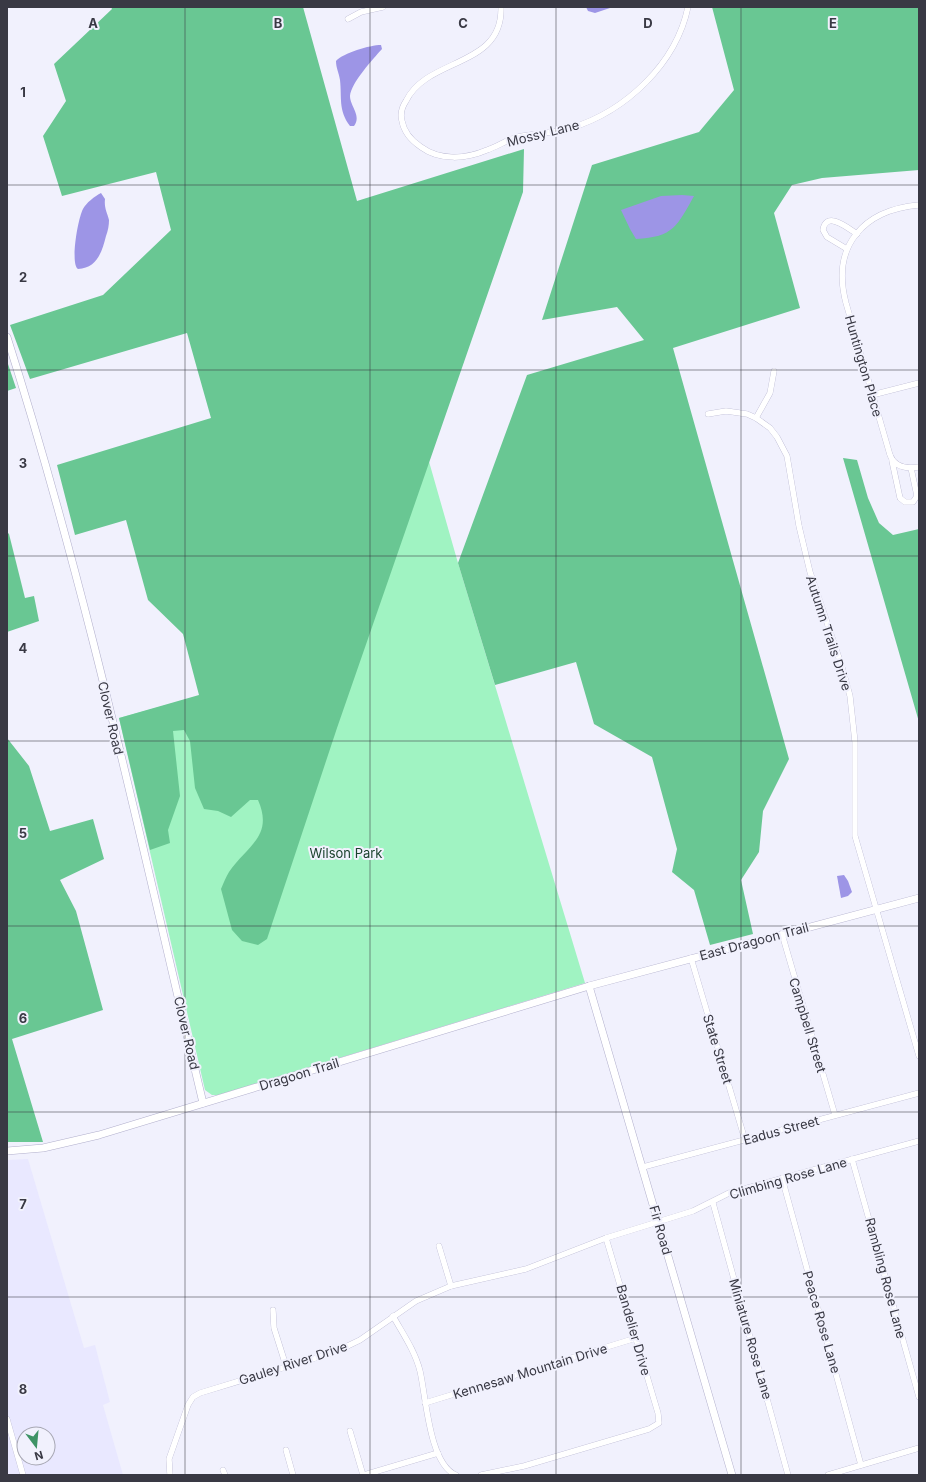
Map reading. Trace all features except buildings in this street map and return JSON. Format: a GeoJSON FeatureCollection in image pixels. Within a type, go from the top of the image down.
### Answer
{"type":"FeatureCollection","features":[{"type":"Feature","properties":{"kind":"street"},"geometry":{"type":"LineString","coordinates":[[348,19],[366,9],[383,7]]}},
{"type":"Feature","properties":{"kind":"street","name":"Mossy Lane"},"geometry":{"type":"LineString","coordinates":[[502,7],[502,17],[499,26],[487,45],[479,52],[426,80],[408,97],[402,111],[403,126],[408,136],[426,151],[449,158],[475,154],[519,137],[551,133],[572,128],[611,110],[628,98],[661,66],[683,28],[688,7]]}},
{"type":"Feature","properties":{"kind":"street","name":"Huntington Place"},"geometry":{"type":"LineString","coordinates":[[911,468],[917,496],[913,502],[906,502],[900,498],[892,461],[843,291],[842,271],[848,249],[859,231],[873,218],[888,211],[919,205]]}},
{"type":"Feature","properties":{"kind":"street"},"geometry":{"type":"LineString","coordinates":[[848,249],[825,236],[823,230],[826,223],[828,221],[836,221],[859,231]]}},
{"type":"Feature","properties":{"kind":"street","name":"Clover Road"},"geometry":{"type":"LineString","coordinates":[[7,337],[43,452],[81,590],[203,1103]]}},
{"type":"Feature","properties":{"kind":"street"},"geometry":{"type":"LineString","coordinates":[[756,418],[770,394],[774,371]]}},
{"type":"Feature","properties":{"kind":"street"},"geometry":{"type":"LineString","coordinates":[[872,395],[919,383]]}},
{"type":"Feature","properties":{"kind":"street","name":"Autumn Trails Drive"},"geometry":{"type":"LineString","coordinates":[[708,414],[726,411],[747,414],[756,418],[770,428],[777,437],[787,456],[799,526],[810,572],[846,680],[856,742],[856,836],[919,1056]]}},
{"type":"Feature","properties":{"kind":"street"},"geometry":{"type":"LineString","coordinates":[[892,461],[898,466],[911,468],[919,467]]}},
{"type":"Feature","properties":{"kind":"street","name":"East Dragoon Trail"},"geometry":{"type":"LineString","coordinates":[[589,986],[876,908],[919,898]]}},
{"type":"Feature","properties":{"kind":"street","name":"Campbell Street"},"geometry":{"type":"LineString","coordinates":[[782,934],[835,1115]]}},
{"type":"Feature","properties":{"kind":"street","name":"State Street"},"geometry":{"type":"LineString","coordinates":[[691,958],[745,1140]]}},
{"type":"Feature","properties":{"kind":"street","name":"Dragoon Trail"},"geometry":{"type":"LineString","coordinates":[[7,1151],[43,1148],[79,1140],[589,986]]}},
{"type":"Feature","properties":{"kind":"street","name":"Fir Road"},"geometry":{"type":"LineString","coordinates":[[589,986],[659,1221],[732,1475]]}},
{"type":"Feature","properties":{"kind":"street","name":"Eadus Street"},"geometry":{"type":"LineString","coordinates":[[643,1167],[919,1093]]}},
{"type":"Feature","properties":{"kind":"street","name":"Climbing Rose Lane"},"geometry":{"type":"LineString","coordinates":[[659,1221],[693,1211],[713,1203],[729,1193],[919,1141]]}},
{"type":"Feature","properties":{"kind":"street","name":"Rambling Rose Lane"},"geometry":{"type":"LineString","coordinates":[[852,1159],[919,1397]]}},
{"type":"Feature","properties":{"kind":"street","name":"Peace Rose Lane"},"geometry":{"type":"LineString","coordinates":[[782,1178],[862,1465]]}},
{"type":"Feature","properties":{"kind":"street","name":"Miniature Rose Lane"},"geometry":{"type":"LineString","coordinates":[[713,1203],[788,1475]]}},
{"type":"Feature","properties":{"kind":"street","name":"Gauley River Drive"},"geometry":{"type":"LineString","coordinates":[[170,1475],[169,1459],[188,1405],[193,1397],[205,1390],[335,1352],[348,1346],[416,1301],[451,1286],[526,1269],[606,1238],[659,1221]]}},
{"type":"Feature","properties":{"kind":"street","name":"Bandelier Drive"},"geometry":{"type":"LineString","coordinates":[[481,1475],[532,1463],[649,1429],[659,1423],[658,1413],[606,1238]]}},
{"type":"Feature","properties":{"kind":"street"},"geometry":{"type":"LineString","coordinates":[[439,1246],[451,1286]]}},
{"type":"Feature","properties":{"kind":"street"},"geometry":{"type":"LineString","coordinates":[[273,1310],[274,1328],[286,1366]]}},
{"type":"Feature","properties":{"kind":"street"},"geometry":{"type":"LineString","coordinates":[[393,1316],[414,1354],[420,1371],[425,1403],[438,1453],[444,1465],[451,1473],[456,1475]]}},
{"type":"Feature","properties":{"kind":"street","name":"Kennesaw Mountain Drive"},"geometry":{"type":"LineString","coordinates":[[425,1403],[636,1338]]}},
{"type":"Feature","properties":{"kind":"street"},"geometry":{"type":"LineString","coordinates":[[7,1419],[23,1475]]}},
{"type":"Feature","properties":{"kind":"street"},"geometry":{"type":"LineString","coordinates":[[350,1431],[363,1475],[438,1453]]}},
{"type":"Feature","properties":{"kind":"street"},"geometry":{"type":"LineString","coordinates":[[828,1475],[919,1448]]}},
{"type":"Feature","properties":{"kind":"street"},"geometry":{"type":"LineString","coordinates":[[286,1450],[293,1475]]}},
{"type":"Feature","properties":{"kind":"shaded area"},"geometry":{"type":"Polygon","coordinates":[[[586,7],[613,7],[595,13],[588,11],[586,7]]]}},
{"type":"Feature","properties":{"kind":"shaded area"},"geometry":{"type":"Polygon","coordinates":[[[381,45],[382,49],[363,71],[351,91],[350,100],[357,118],[354,126],[350,126],[342,109],[340,80],[336,61],[344,55],[357,50],[370,46],[381,45]]]}},
{"type":"Feature","properties":{"kind":"shaded area"},"geometry":{"type":"Polygon","coordinates":[[[101,193],[105,199],[105,207],[109,220],[108,230],[98,258],[90,266],[78,269],[75,259],[75,250],[81,214],[86,204],[101,193]]]}},
{"type":"Feature","properties":{"kind":"shaded area"},"geometry":{"type":"Polygon","coordinates":[[[661,196],[694,196],[683,215],[673,228],[659,236],[636,239],[621,210],[661,196]]]}},
{"type":"Feature","properties":{"kind":"shaded area"},"geometry":{"type":"Polygon","coordinates":[[[844,875],[852,892],[848,896],[841,898],[837,876],[844,875]]]}},
{"type":"Feature","properties":{"kind":"shaded area"},"geometry":{"type":"Polygon","coordinates":[[[28,1159],[84,1348],[95,1345],[110,1402],[103,1405],[123,1475],[7,1475],[7,1160],[28,1159]]]}},
{"type":"Feature","properties":{"kind":"green space"},"geometry":{"type":"Polygon","coordinates":[[[111,7],[303,7],[357,201],[524,149],[523,192],[337,728],[267,939],[258,945],[242,941],[232,930],[221,889],[229,872],[261,832],[263,823],[262,812],[258,800],[250,800],[231,817],[218,811],[204,809],[195,788],[190,741],[184,730],[173,731],[180,796],[168,830],[170,843],[150,850],[119,718],[199,695],[183,634],[148,600],[126,520],[75,535],[57,465],[211,418],[187,333],[30,379],[10,325],[103,295],[171,230],[156,172],[62,196],[43,136],[66,101],[54,64],[112,9],[111,7]]]}},
{"type":"Feature","properties":{"kind":"green space"},"geometry":{"type":"Polygon","coordinates":[[[712,7],[919,7],[919,170],[822,178],[792,185],[774,213],[800,308],[673,348],[789,759],[763,811],[759,852],[741,880],[753,934],[710,945],[694,890],[672,872],[677,849],[652,757],[594,724],[576,662],[495,685],[458,563],[527,375],[644,340],[617,307],[542,320],[592,165],[699,132],[734,90],[712,7]]]}},
{"type":"Feature","properties":{"kind":"green space"},"geometry":{"type":"Polygon","coordinates":[[[7,361],[16,388],[7,391],[7,361]]]}},
{"type":"Feature","properties":{"kind":"green space","name":"Wilson Park"},"geometry":{"type":"Polygon","coordinates":[[[422,437],[458,563],[585,983],[218,1095],[212,1095],[205,1090],[119,718],[199,696],[422,437]]]}},
{"type":"Feature","properties":{"kind":"green space"},"geometry":{"type":"Polygon","coordinates":[[[843,458],[857,460],[868,498],[879,523],[893,535],[919,529],[919,722],[843,458]]]}},
{"type":"Feature","properties":{"kind":"green space"},"geometry":{"type":"Polygon","coordinates":[[[7,532],[9,534],[25,598],[34,596],[39,621],[7,632],[7,532]]]}},
{"type":"Feature","properties":{"kind":"green space"},"geometry":{"type":"Polygon","coordinates":[[[7,738],[29,766],[50,831],[93,819],[104,859],[60,880],[76,911],[103,1010],[12,1039],[43,1142],[7,1142],[7,738]]]}}]}
